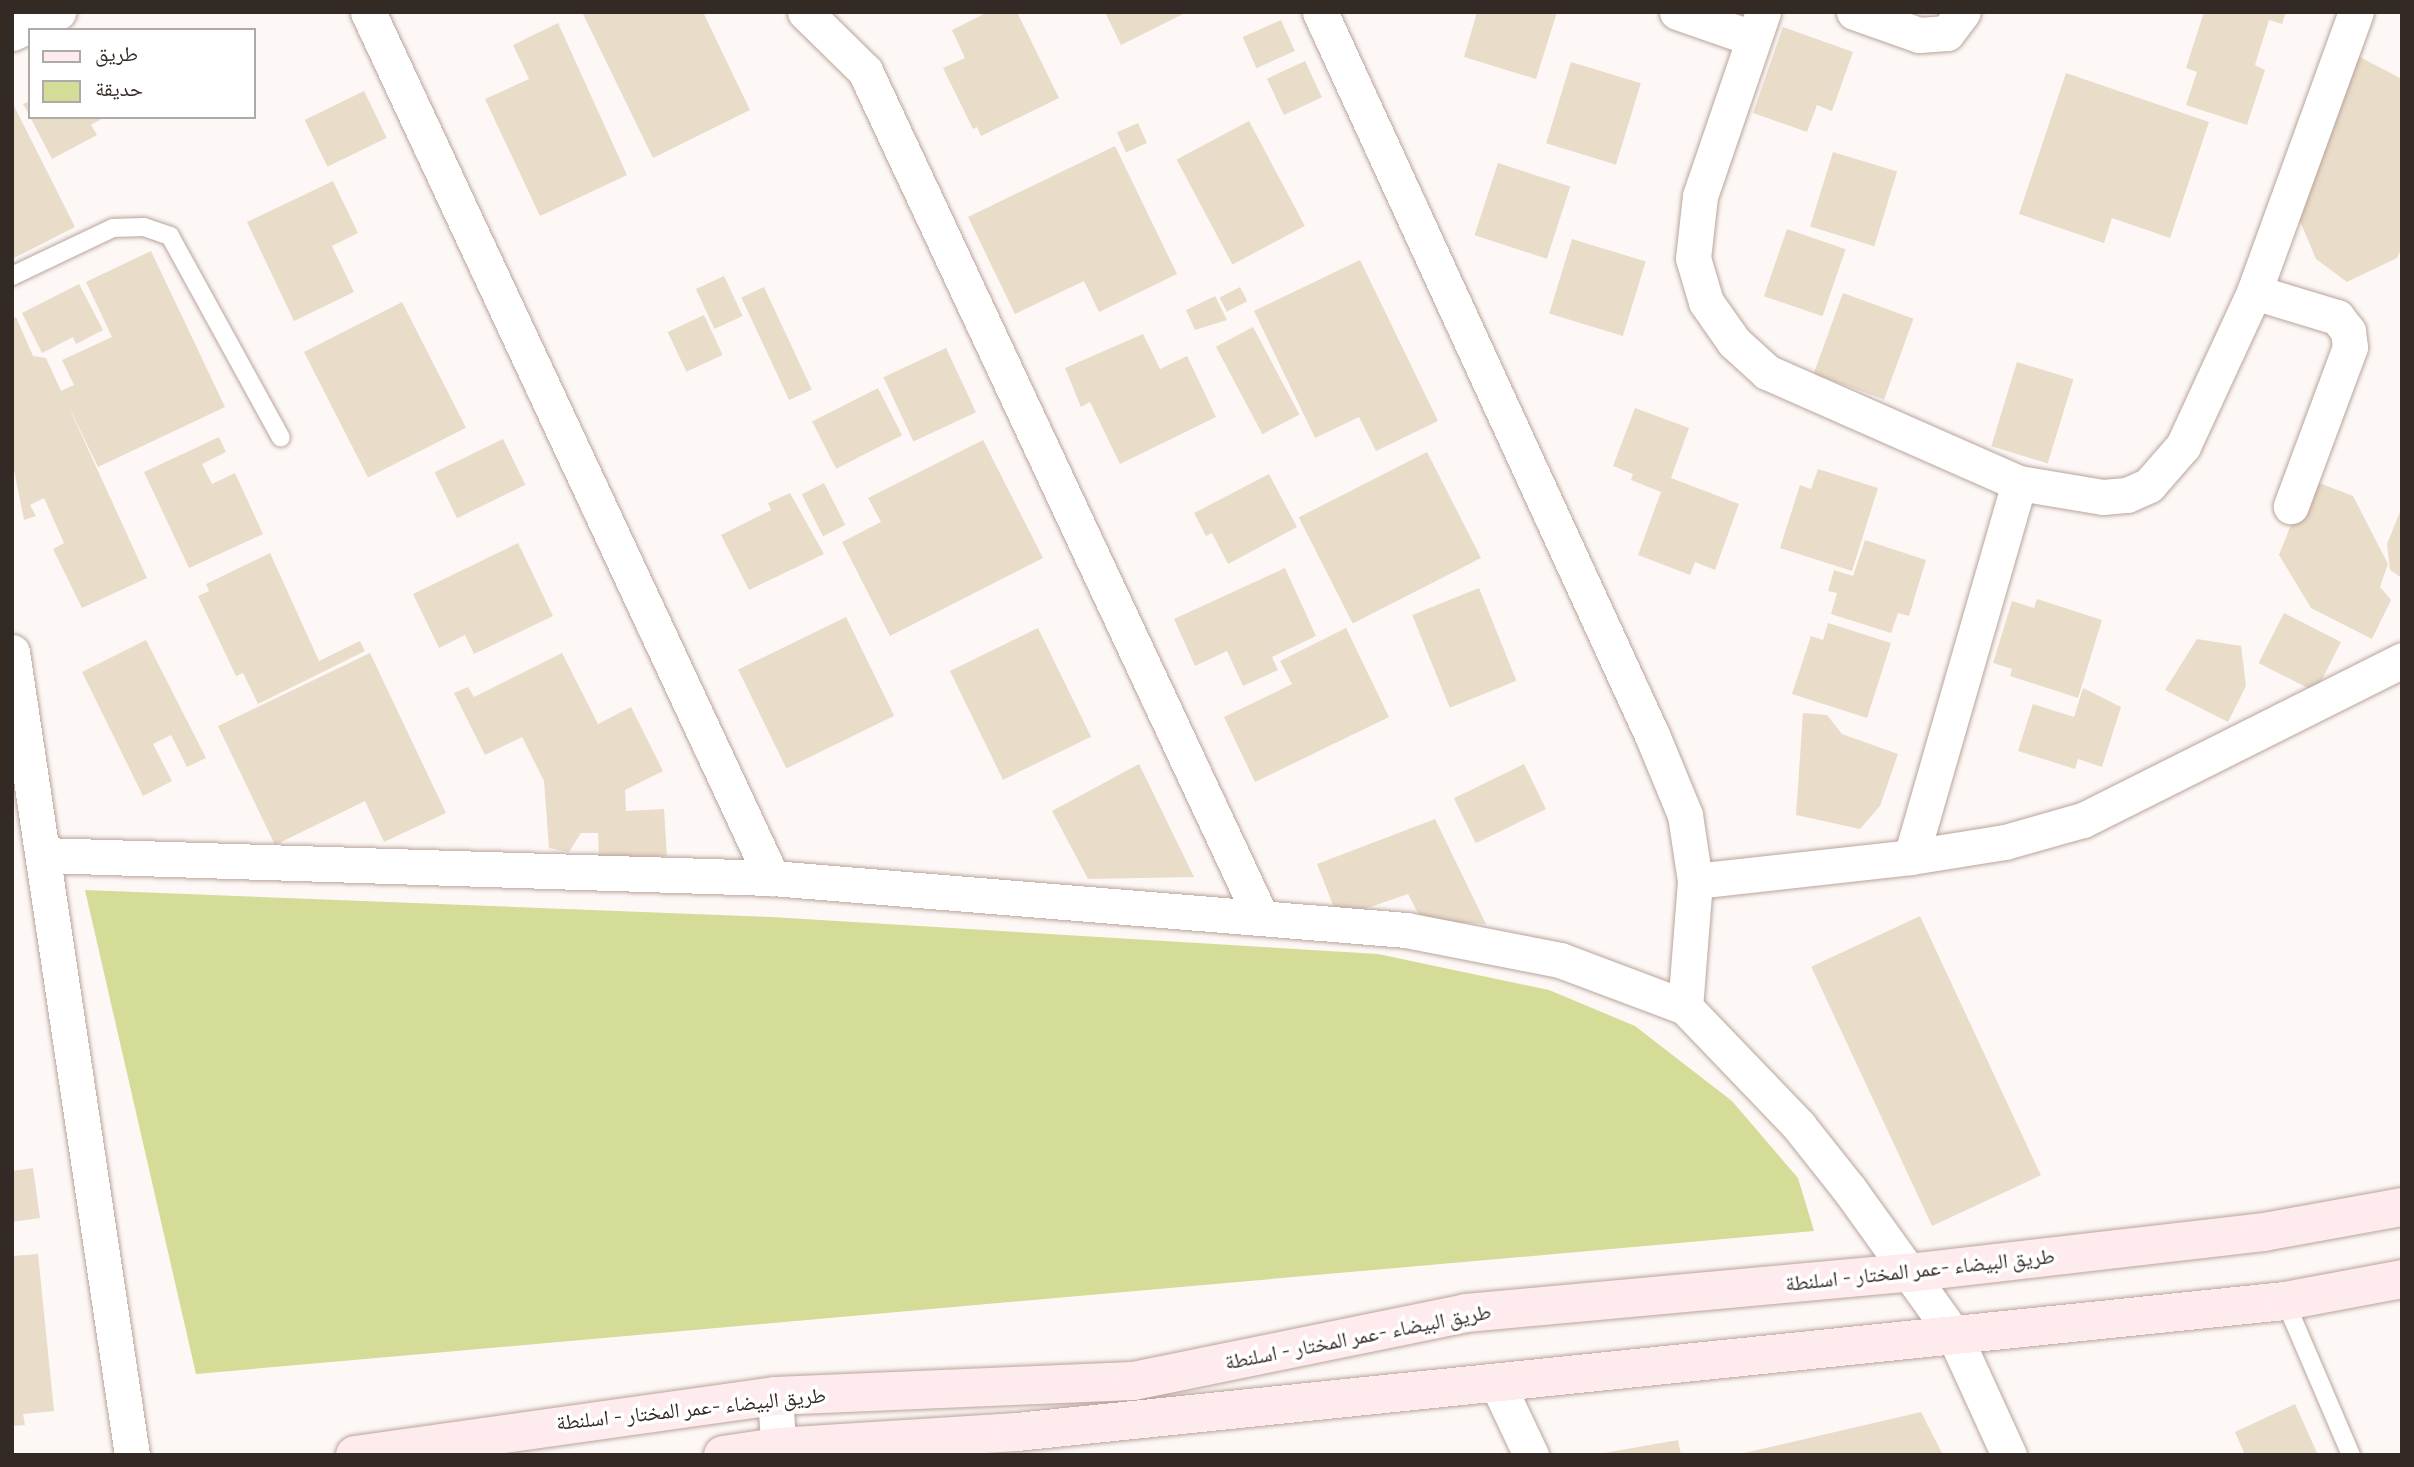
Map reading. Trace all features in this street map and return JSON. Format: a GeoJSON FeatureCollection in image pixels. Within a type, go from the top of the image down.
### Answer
{"type":"FeatureCollection","features":[{"type":"Feature","properties":{"kind":"main road","name":"طريق البيضاء -عمر المختار - اسلنطة"},"geometry":{"type":"LineString","coordinates":[[355,1455],[775,1396],[1133,1381],[1465,1313],[1909,1273],[2264,1232],[2402,1207]]}},
{"type":"Feature","properties":{"kind":"main road"},"geometry":{"type":"LineString","coordinates":[[723,1455],[1023,1443],[1496,1381],[2285,1301],[2402,1279]]}},
{"type":"Feature","properties":{"kind":"street"},"geometry":{"type":"LineString","coordinates":[[12,33],[58,12]]}},
{"type":"Feature","properties":{"kind":"street"},"geometry":{"type":"LineString","coordinates":[[368,12],[772,878]]}},
{"type":"Feature","properties":{"kind":"street"},"geometry":{"type":"LineString","coordinates":[[805,12],[865,71],[1261,915]]}},
{"type":"Feature","properties":{"kind":"street"},"geometry":{"type":"LineString","coordinates":[[1320,12],[1652,735],[1685,815],[1695,881],[1685,1007]]}},
{"type":"Feature","properties":{"kind":"street"},"geometry":{"type":"LineString","coordinates":[[1677,12],[1757,25],[1699,196],[1693,258],[1706,302],[1734,342],[1767,372],[2019,483],[2103,497],[2127,495],[2149,485],[2183,446],[2253,292],[2356,12]]}},
{"type":"Feature","properties":{"kind":"street"},"geometry":{"type":"LineString","coordinates":[[1854,12],[1919,35],[1947,33],[1963,12]]}},
{"type":"Feature","properties":{"kind":"street"},"geometry":{"type":"LineString","coordinates":[[2253,292],[2337,317],[2348,331],[2350,347],[2291,506]]}},
{"type":"Feature","properties":{"kind":"street"},"geometry":{"type":"LineString","coordinates":[[1911,857],[2019,483]]}},
{"type":"Feature","properties":{"kind":"street"},"geometry":{"type":"LineString","coordinates":[[12,652],[132,1455]]}},
{"type":"Feature","properties":{"kind":"street"},"geometry":{"type":"LineString","coordinates":[[1695,881],[1911,857],[2005,842],[2083,820],[2402,660]]}},
{"type":"Feature","properties":{"kind":"street"},"geometry":{"type":"LineString","coordinates":[[43,855],[772,878],[1261,915],[1406,930],[1560,960],[1685,1007],[1799,1126],[1954,1335],[2010,1455]]}},
{"type":"Feature","properties":{"kind":"street"},"geometry":{"type":"LineString","coordinates":[[1496,1381],[1531,1455]]}},
{"type":"Feature","properties":{"kind":"street"},"geometry":{"type":"LineString","coordinates":[[775,1396],[779,1451]]}},
{"type":"Feature","properties":{"kind":"lane"},"geometry":{"type":"LineString","coordinates":[[12,276],[113,228],[144,227],[170,236],[281,438]]}},
{"type":"Feature","properties":{"kind":"lane"},"geometry":{"type":"LineString","coordinates":[[2285,1301],[2351,1455]]}},
{"type":"Feature","properties":{"kind":"green space"},"geometry":{"type":"Polygon","coordinates":[[[85,890],[771,917],[1378,954],[1549,990],[1635,1026],[1732,1101],[1798,1178],[1814,1231],[196,1374],[85,890]]]}},
{"type":"Feature","properties":{"kind":"building"},"geometry":{"type":"Polygon","coordinates":[[[582,12],[703,12],[750,110],[653,158],[582,12]]]}},
{"type":"Feature","properties":{"kind":"building"},"geometry":{"type":"Polygon","coordinates":[[[988,12],[1017,12],[1059,98],[981,136],[977,127],[973,129],[943,68],[965,58],[952,30],[988,12]]]}},
{"type":"Feature","properties":{"kind":"building"},"geometry":{"type":"Polygon","coordinates":[[[1105,12],[1187,12],[1121,45],[1105,12]]]}},
{"type":"Feature","properties":{"kind":"building"},"geometry":{"type":"Polygon","coordinates":[[[1477,12],[1557,12],[1536,79],[1464,57],[1477,12]]]}},
{"type":"Feature","properties":{"kind":"building"},"geometry":{"type":"Polygon","coordinates":[[[2204,12],[2286,12],[2282,24],[2269,20],[2255,65],[2265,70],[2247,125],[2186,105],[2197,72],[2186,68],[2204,12]]]}},
{"type":"Feature","properties":{"kind":"building"},"geometry":{"type":"Polygon","coordinates":[[[1281,20],[1295,51],[1256,68],[1243,37],[1281,20]]]}},
{"type":"Feature","properties":{"kind":"building"},"geometry":{"type":"Polygon","coordinates":[[[558,23],[627,175],[540,216],[485,99],[529,79],[513,45],[558,23]]]}},
{"type":"Feature","properties":{"kind":"building"},"geometry":{"type":"Polygon","coordinates":[[[1783,27],[1853,52],[1832,111],[1817,105],[1807,132],[1753,113],[1783,27]]]}},
{"type":"Feature","properties":{"kind":"building"},"geometry":{"type":"Polygon","coordinates":[[[2356,55],[2402,79],[2402,248],[2397,258],[2347,282],[2316,259],[2294,207],[2356,55]]]}},
{"type":"Feature","properties":{"kind":"building"},"geometry":{"type":"Polygon","coordinates":[[[1305,61],[1322,97],[1284,115],[1267,79],[1305,61]]]}},
{"type":"Feature","properties":{"kind":"building"},"geometry":{"type":"Polygon","coordinates":[[[1571,62],[1641,83],[1616,165],[1546,143],[1571,62]]]}},
{"type":"Feature","properties":{"kind":"building"},"geometry":{"type":"Polygon","coordinates":[[[2066,73],[2209,122],[2170,238],[2112,218],[2104,243],[2019,214],[2066,73]]]}},
{"type":"Feature","properties":{"kind":"building"},"geometry":{"type":"Polygon","coordinates":[[[364,91],[387,138],[327,167],[305,120],[364,91]]]}},
{"type":"Feature","properties":{"kind":"building"},"geometry":{"type":"Polygon","coordinates":[[[12,102],[75,227],[12,259],[12,102]]]}},
{"type":"Feature","properties":{"kind":"building"},"geometry":{"type":"Polygon","coordinates":[[[31,119],[102,119],[91,125],[97,135],[52,159],[31,119]]]}},
{"type":"Feature","properties":{"kind":"building"},"geometry":{"type":"Polygon","coordinates":[[[1249,121],[1305,226],[1232,265],[1177,159],[1249,121]]]}},
{"type":"Feature","properties":{"kind":"building"},"geometry":{"type":"Polygon","coordinates":[[[1138,123],[1147,143],[1126,152],[1117,132],[1138,123]]]}},
{"type":"Feature","properties":{"kind":"building"},"geometry":{"type":"Polygon","coordinates":[[[1115,146],[1177,274],[1099,312],[1084,281],[1015,314],[968,217],[1115,146]]]}},
{"type":"Feature","properties":{"kind":"building"},"geometry":{"type":"Polygon","coordinates":[[[1833,152],[1897,172],[1874,246],[1810,227],[1833,152]]]}},
{"type":"Feature","properties":{"kind":"building"},"geometry":{"type":"Polygon","coordinates":[[[1498,163],[1570,186],[1547,259],[1475,235],[1498,163]]]}},
{"type":"Feature","properties":{"kind":"building"},"geometry":{"type":"Polygon","coordinates":[[[333,181],[358,233],[332,246],[354,292],[294,321],[247,222],[333,181]]]}},
{"type":"Feature","properties":{"kind":"building"},"geometry":{"type":"Polygon","coordinates":[[[1787,229],[1846,249],[1823,316],[1764,296],[1787,229]]]}},
{"type":"Feature","properties":{"kind":"building"},"geometry":{"type":"Polygon","coordinates":[[[1572,239],[1646,262],[1623,336],[1549,314],[1572,239]]]}},
{"type":"Feature","properties":{"kind":"building"},"geometry":{"type":"Polygon","coordinates":[[[151,251],[225,407],[98,467],[66,401],[147,578],[82,608],[53,549],[64,543],[44,498],[30,505],[36,516],[24,520],[12,460],[12,318],[16,317],[33,356],[46,358],[61,391],[74,385],[62,360],[112,337],[86,282],[151,251]]]}},
{"type":"Feature","properties":{"kind":"building"},"geometry":{"type":"Polygon","coordinates":[[[1360,260],[1438,421],[1376,451],[1359,417],[1315,438],[1254,311],[1360,260]]]}},
{"type":"Feature","properties":{"kind":"building"},"geometry":{"type":"Polygon","coordinates":[[[724,276],[743,316],[714,329],[696,289],[724,276]]]}},
{"type":"Feature","properties":{"kind":"building"},"geometry":{"type":"Polygon","coordinates":[[[79,284],[103,330],[76,344],[73,337],[42,353],[22,313],[79,284]]]}},
{"type":"Feature","properties":{"kind":"building"},"geometry":{"type":"Polygon","coordinates":[[[764,287],[812,389],[789,400],[741,298],[764,287]]]}},
{"type":"Feature","properties":{"kind":"building"},"geometry":{"type":"Polygon","coordinates":[[[1240,287],[1247,301],[1227,312],[1220,297],[1240,287]]]}},
{"type":"Feature","properties":{"kind":"building"},"geometry":{"type":"Polygon","coordinates":[[[1843,293],[1913,319],[1884,399],[1814,374],[1843,293]]]}},
{"type":"Feature","properties":{"kind":"building"},"geometry":{"type":"Polygon","coordinates":[[[1215,296],[1227,320],[1195,330],[1186,310],[1215,296]]]}},
{"type":"Feature","properties":{"kind":"building"},"geometry":{"type":"Polygon","coordinates":[[[402,302],[466,428],[368,478],[304,352],[402,302]]]}},
{"type":"Feature","properties":{"kind":"building"},"geometry":{"type":"Polygon","coordinates":[[[704,315],[723,355],[686,372],[668,332],[704,315]]]}},
{"type":"Feature","properties":{"kind":"building"},"geometry":{"type":"Polygon","coordinates":[[[1253,327],[1299,414],[1262,434],[1216,347],[1253,327]]]}},
{"type":"Feature","properties":{"kind":"building"},"geometry":{"type":"Polygon","coordinates":[[[1143,334],[1160,369],[1187,356],[1216,417],[1120,464],[1090,402],[1081,407],[1065,368],[1143,334]]]}},
{"type":"Feature","properties":{"kind":"building"},"geometry":{"type":"Polygon","coordinates":[[[946,348],[976,412],[913,442],[883,377],[946,348]]]}},
{"type":"Feature","properties":{"kind":"building"},"geometry":{"type":"Polygon","coordinates":[[[2017,362],[2073,379],[2048,463],[1991,446],[2017,362]]]}},
{"type":"Feature","properties":{"kind":"building"},"geometry":{"type":"Polygon","coordinates":[[[878,388],[902,435],[836,469],[812,422],[878,388]]]}},
{"type":"Feature","properties":{"kind":"building"},"geometry":{"type":"Polygon","coordinates":[[[1635,408],[1689,428],[1671,478],[1739,504],[1715,570],[1695,562],[1690,575],[1638,555],[1661,492],[1631,480],[1633,474],[1613,466],[1635,408]]]}},
{"type":"Feature","properties":{"kind":"building"},"geometry":{"type":"Polygon","coordinates":[[[219,437],[226,452],[202,464],[212,484],[235,473],[263,534],[189,568],[144,472],[219,437]]]}},
{"type":"Feature","properties":{"kind":"building"},"geometry":{"type":"Polygon","coordinates":[[[503,439],[525,485],[457,518],[435,472],[503,439]]]}},
{"type":"Feature","properties":{"kind":"building"},"geometry":{"type":"Polygon","coordinates":[[[983,440],[1043,558],[890,636],[842,542],[881,522],[868,498],[983,440]]]}},
{"type":"Feature","properties":{"kind":"building"},"geometry":{"type":"Polygon","coordinates":[[[1427,452],[1481,558],[1353,623],[1299,517],[1427,452]]]}},
{"type":"Feature","properties":{"kind":"building"},"geometry":{"type":"Polygon","coordinates":[[[1818,469],[1878,488],[1852,571],[1780,548],[1800,485],[1811,489],[1818,469]]]}},
{"type":"Feature","properties":{"kind":"building"},"geometry":{"type":"Polygon","coordinates":[[[1269,474],[1297,527],[1228,564],[1212,533],[1206,536],[1194,513],[1269,474]]]}},
{"type":"Feature","properties":{"kind":"building"},"geometry":{"type":"Polygon","coordinates":[[[2309,479],[2353,496],[2388,564],[2380,587],[2391,600],[2372,639],[2311,608],[2279,555],[2309,479]]]}},
{"type":"Feature","properties":{"kind":"building"},"geometry":{"type":"Polygon","coordinates":[[[824,483],[845,525],[823,536],[802,494],[824,483]]]}},
{"type":"Feature","properties":{"kind":"building"},"geometry":{"type":"Polygon","coordinates":[[[790,493],[824,554],[749,590],[721,535],[771,510],[768,503],[790,493]]]}},
{"type":"Feature","properties":{"kind":"building"},"geometry":{"type":"Polygon","coordinates":[[[2402,507],[2402,578],[2390,570],[2387,544],[2402,507]]]}},
{"type":"Feature","properties":{"kind":"building"},"geometry":{"type":"Polygon","coordinates":[[[1865,540],[1926,560],[1909,616],[1898,613],[1891,633],[1831,614],[1837,593],[1828,591],[1834,570],[1853,576],[1865,540]]]}},
{"type":"Feature","properties":{"kind":"building"},"geometry":{"type":"Polygon","coordinates":[[[518,543],[553,616],[474,654],[465,635],[439,648],[413,594],[518,543]]]}},
{"type":"Feature","properties":{"kind":"building"},"geometry":{"type":"Polygon","coordinates":[[[270,553],[319,661],[360,641],[365,651],[258,704],[243,673],[236,676],[198,596],[209,591],[206,584],[270,553]]]}},
{"type":"Feature","properties":{"kind":"building"},"geometry":{"type":"Polygon","coordinates":[[[1285,568],[1316,636],[1272,657],[1278,670],[1243,686],[1227,651],[1195,666],[1174,619],[1285,568]]]}},
{"type":"Feature","properties":{"kind":"building"},"geometry":{"type":"Polygon","coordinates":[[[1479,588],[1516,681],[1450,708],[1412,615],[1479,588]]]}},
{"type":"Feature","properties":{"kind":"building"},"geometry":{"type":"Polygon","coordinates":[[[2037,599],[2102,620],[2078,698],[2010,676],[2012,669],[1993,663],[2012,601],[2034,608],[2037,599]]]}},
{"type":"Feature","properties":{"kind":"building"},"geometry":{"type":"Polygon","coordinates":[[[2284,613],[2341,642],[2316,692],[2259,663],[2284,613]]]}},
{"type":"Feature","properties":{"kind":"building"},"geometry":{"type":"Polygon","coordinates":[[[846,617],[894,716],[786,768],[738,670],[846,617]]]}},
{"type":"Feature","properties":{"kind":"building"},"geometry":{"type":"Polygon","coordinates":[[[1828,623],[1891,643],[1867,718],[1792,694],[1811,636],[1823,640],[1828,623]]]}},
{"type":"Feature","properties":{"kind":"building"},"geometry":{"type":"Polygon","coordinates":[[[1038,628],[1091,737],[1003,780],[950,671],[1038,628]]]}},
{"type":"Feature","properties":{"kind":"building"},"geometry":{"type":"Polygon","coordinates":[[[1346,628],[1389,717],[1255,782],[1224,717],[1292,684],[1280,661],[1346,628]]]}},
{"type":"Feature","properties":{"kind":"building"},"geometry":{"type":"Polygon","coordinates":[[[2197,639],[2241,646],[2246,686],[2228,722],[2165,690],[2197,639]]]}},
{"type":"Feature","properties":{"kind":"building"},"geometry":{"type":"Polygon","coordinates":[[[146,640],[206,758],[187,767],[171,735],[153,744],[172,781],[143,796],[82,672],[146,640]]]}},
{"type":"Feature","properties":{"kind":"building"},"geometry":{"type":"Polygon","coordinates":[[[370,653],[446,813],[384,842],[365,801],[275,845],[218,726],[370,653]]]}},
{"type":"Feature","properties":{"kind":"building"},"geometry":{"type":"Polygon","coordinates":[[[562,653],[598,724],[631,707],[663,771],[625,790],[626,811],[664,809],[667,856],[599,860],[598,833],[581,833],[569,852],[549,848],[544,781],[522,737],[485,755],[454,693],[468,687],[474,697],[562,653]]]}},
{"type":"Feature","properties":{"kind":"building"},"geometry":{"type":"Polygon","coordinates":[[[2083,688],[2121,707],[2102,767],[2078,759],[2075,769],[2018,751],[2033,704],[2074,717],[2083,688]]]}},
{"type":"Feature","properties":{"kind":"building"},"geometry":{"type":"Polygon","coordinates":[[[1803,713],[1827,715],[1842,734],[1898,754],[1880,806],[1860,829],[1796,815],[1803,713]]]}},
{"type":"Feature","properties":{"kind":"building"},"geometry":{"type":"Polygon","coordinates":[[[1139,764],[1194,877],[1088,879],[1052,811],[1139,764]]]}},
{"type":"Feature","properties":{"kind":"building"},"geometry":{"type":"Polygon","coordinates":[[[1524,764],[1546,809],[1476,843],[1454,798],[1524,764]]]}},
{"type":"Feature","properties":{"kind":"building"},"geometry":{"type":"Polygon","coordinates":[[[1435,819],[1486,924],[1422,921],[1408,894],[1338,918],[1317,864],[1435,819]]]}},
{"type":"Feature","properties":{"kind":"building"},"geometry":{"type":"Polygon","coordinates":[[[1920,916],[2041,1175],[1932,1226],[1811,967],[1920,916]]]}},
{"type":"Feature","properties":{"kind":"building"},"geometry":{"type":"Polygon","coordinates":[[[33,1168],[40,1218],[12,1222],[12,1171],[33,1168]]]}},
{"type":"Feature","properties":{"kind":"building"},"geometry":{"type":"Polygon","coordinates":[[[38,1254],[54,1411],[23,1414],[25,1425],[12,1426],[12,1256],[38,1254]]]}},
{"type":"Feature","properties":{"kind":"building"},"geometry":{"type":"Polygon","coordinates":[[[2295,1404],[2318,1455],[2245,1455],[2235,1432],[2295,1404]]]}},
{"type":"Feature","properties":{"kind":"building"},"geometry":{"type":"Polygon","coordinates":[[[1921,1412],[1943,1455],[1740,1455],[1740,1454],[1921,1412]]]}},
{"type":"Feature","properties":{"kind":"building"},"geometry":{"type":"Polygon","coordinates":[[[1678,1440],[1681,1455],[1604,1453],[1678,1440]]]}}]}
